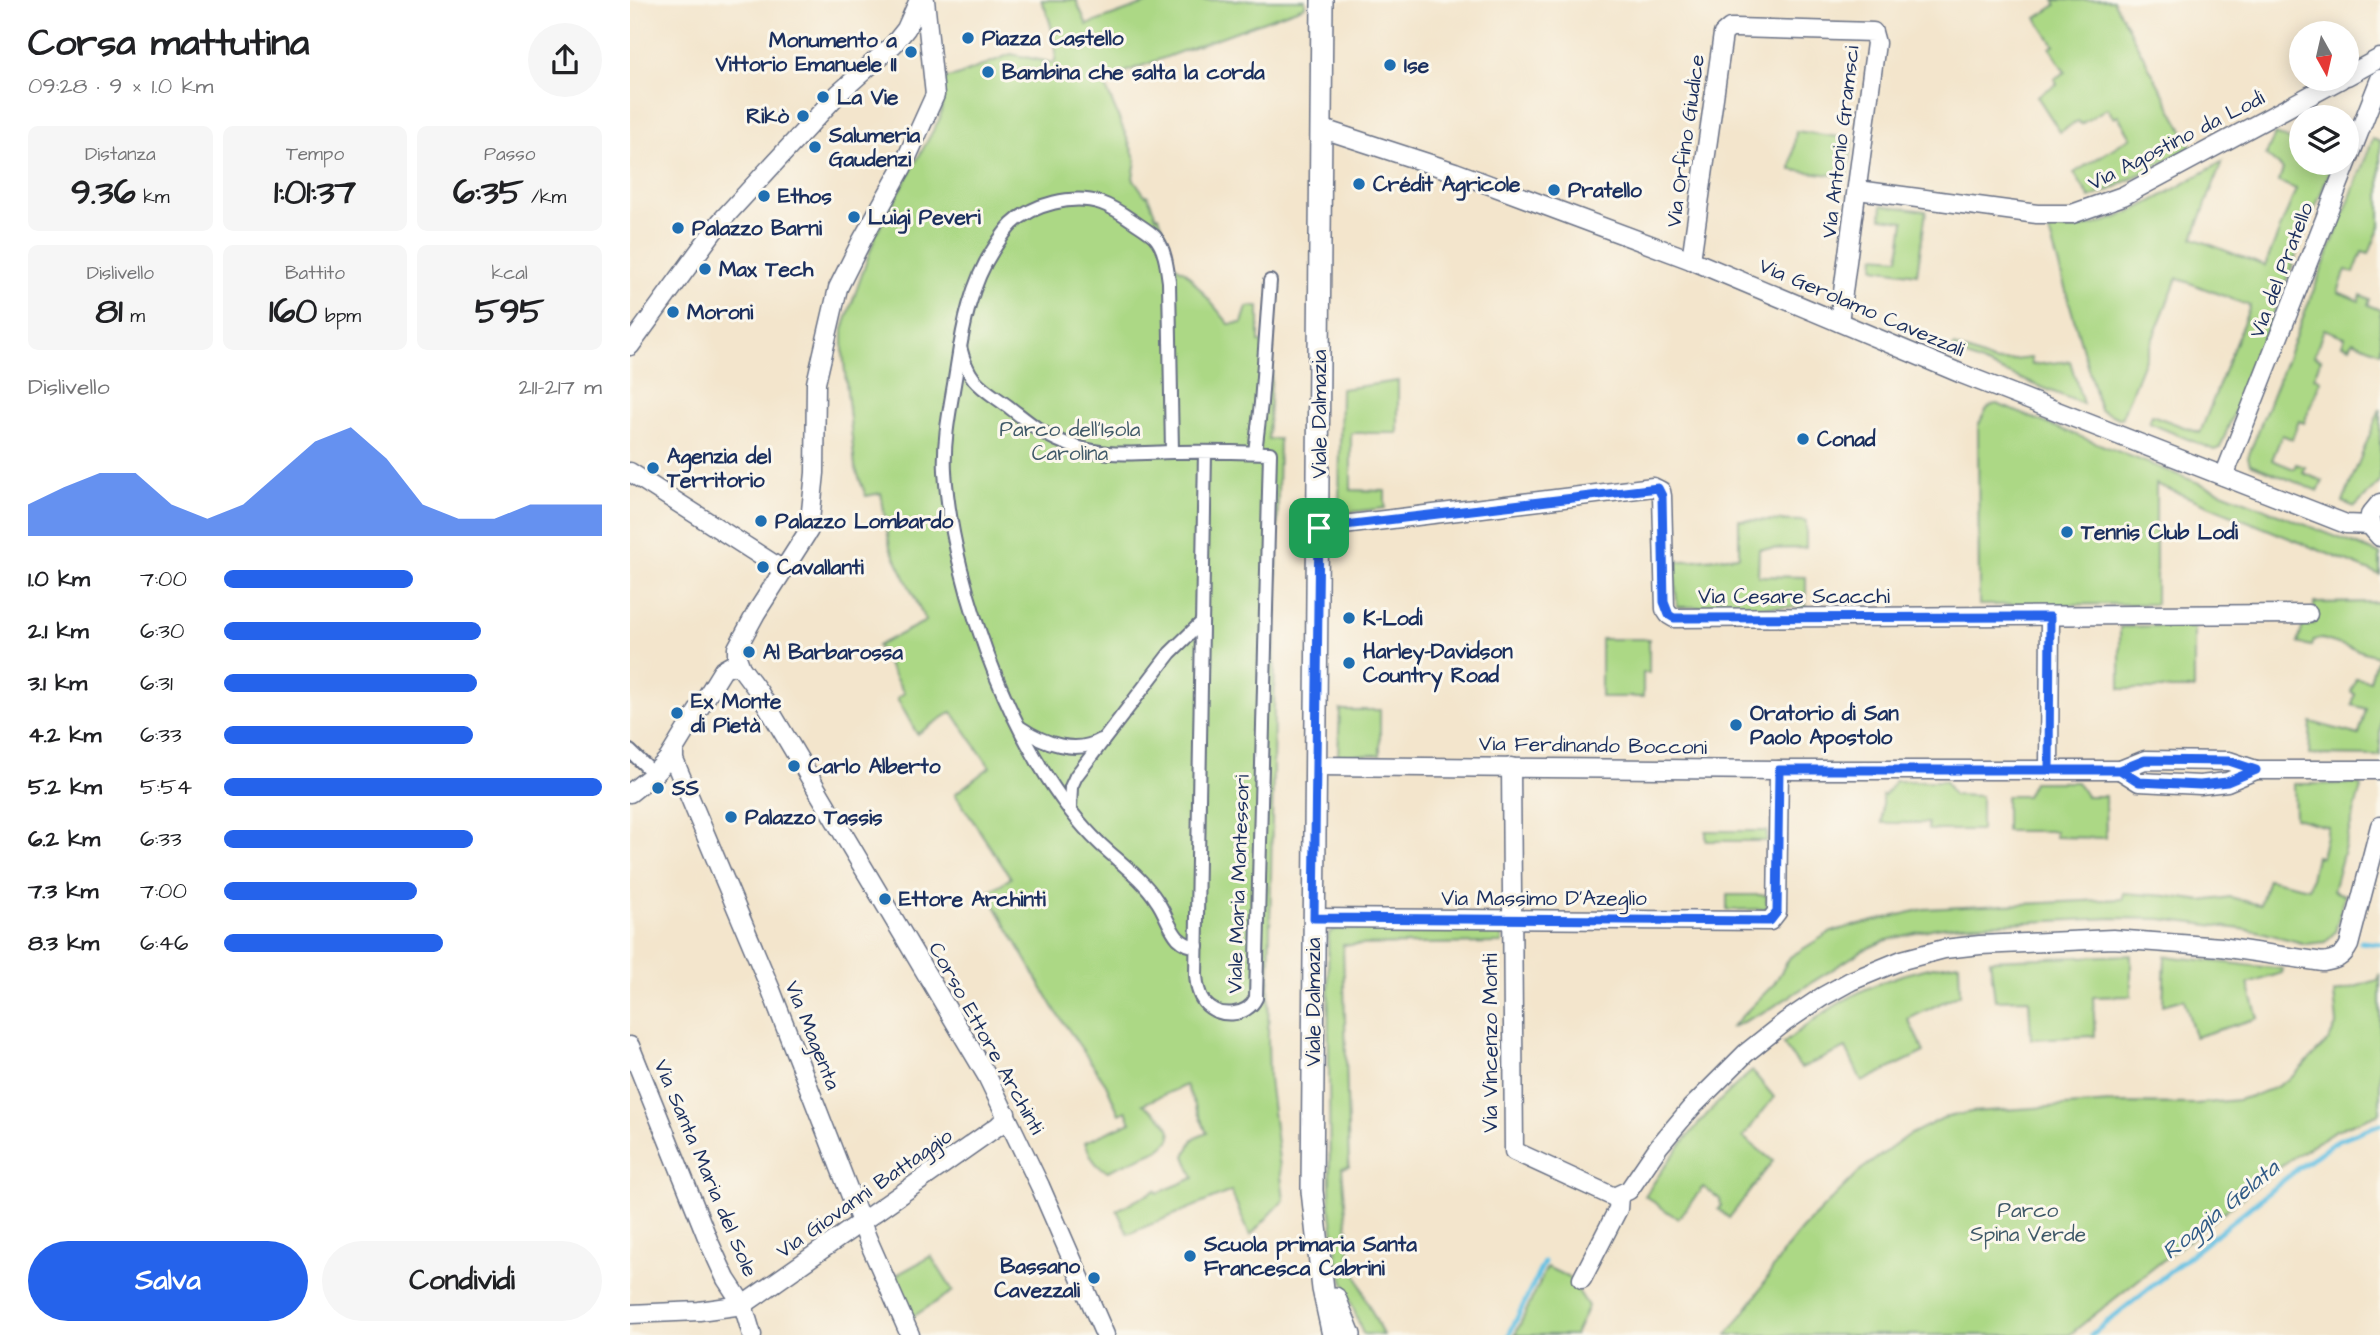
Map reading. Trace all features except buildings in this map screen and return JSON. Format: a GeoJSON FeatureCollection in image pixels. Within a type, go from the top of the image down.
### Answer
{"type":"FeatureCollection","features":[{"type":"Feature","properties":{"kind":"street"},"geometry":{"type":"LineString","coordinates":[[630,346],[721,221],[838,94],[898,39],[906,29],[919,0]]}},
{"type":"Feature","properties":{"kind":"street"},"geometry":{"type":"LineString","coordinates":[[741,668],[737,657],[738,645],[809,530],[815,473],[816,383],[838,288],[902,168],[934,95],[925,0]]}},
{"type":"Feature","properties":{"kind":"street","name":"Viale Dalmazia"},"geometry":{"type":"LineString","coordinates":[[1322,0],[1312,1191],[1323,1289],[1333,1335]]}},
{"type":"Feature","properties":{"kind":"street","name":"Via Antonio Gramsci"},"geometry":{"type":"LineString","coordinates":[[1727,31],[1736,28],[1802,29],[1868,31],[1875,34],[1858,190],[1839,322]]}},
{"type":"Feature","properties":{"kind":"street","name":"Via Orfino Giudice"},"geometry":{"type":"LineString","coordinates":[[1691,260],[1723,38],[1727,31]]}},
{"type":"Feature","properties":{"kind":"street"},"geometry":{"type":"LineString","coordinates":[[2359,69],[2380,58]]}},
{"type":"Feature","properties":{"kind":"street","name":"Via del Pratello"},"geometry":{"type":"LineString","coordinates":[[2224,477],[2380,79]]}},
{"type":"Feature","properties":{"kind":"street","name":"Via Agostino da Lodi"},"geometry":{"type":"LineString","coordinates":[[1858,190],[2037,214],[2072,214],[2123,196],[2320,91]]}},
{"type":"Feature","properties":{"kind":"street","name":"Via Gerolamo Cavezzali"},"geometry":{"type":"LineString","coordinates":[[1320,128],[1455,172],[1691,260],[1962,374],[2346,524],[2376,531]]}},
{"type":"Feature","properties":{"kind":"street"},"geometry":{"type":"LineString","coordinates":[[1172,452],[1169,282],[1165,258],[1155,237],[1120,212],[1099,202],[1078,200],[1052,203],[1032,211],[1012,224],[992,251],[977,282],[960,347],[946,442],[945,468],[948,505],[965,584],[997,678],[1032,751],[1071,812],[1091,836],[1150,890],[1179,939],[1191,946],[1197,946]]}},
{"type":"Feature","properties":{"kind":"street"},"geometry":{"type":"LineString","coordinates":[[960,347],[965,369],[977,383],[1061,442],[1109,455],[1255,452],[1270,281]]}},
{"type":"Feature","properties":{"kind":"street","name":"Viale Maria Montessori"},"geometry":{"type":"LineString","coordinates":[[1205,452],[1197,985],[1203,1001],[1221,1013],[1244,1012],[1252,1006],[1256,998],[1270,453],[1255,452]]}},
{"type":"Feature","properties":{"kind":"street"},"geometry":{"type":"LineString","coordinates":[[630,472],[783,570]]}},
{"type":"Feature","properties":{"kind":"street","name":"Via Cesare Scacchi"},"geometry":{"type":"LineString","coordinates":[[1319,528],[1653,487],[1661,491],[1662,496],[1665,609],[1674,618],[2308,614]]}},
{"type":"Feature","properties":{"kind":"street"},"geometry":{"type":"LineString","coordinates":[[2376,531],[2371,515],[2380,503]]}},
{"type":"Feature","properties":{"kind":"street"},"geometry":{"type":"LineString","coordinates":[[2049,770],[2050,617]]}},
{"type":"Feature","properties":{"kind":"street"},"geometry":{"type":"LineString","coordinates":[[1071,812],[1071,787],[1076,776],[1170,653],[1202,622]]}},
{"type":"Feature","properties":{"kind":"street"},"geometry":{"type":"LineString","coordinates":[[630,793],[654,774],[674,752],[723,670],[732,665],[741,668]]}},
{"type":"Feature","properties":{"kind":"street","name":"Corso Ettore Archinti"},"geometry":{"type":"LineString","coordinates":[[741,668],[759,692],[1006,1113],[1105,1335]]}},
{"type":"Feature","properties":{"kind":"street"},"geometry":{"type":"LineString","coordinates":[[1021,728],[1043,740],[1074,747],[1095,744],[1104,738]]}},
{"type":"Feature","properties":{"kind":"street"},"geometry":{"type":"LineString","coordinates":[[630,751],[654,774]]}},
{"type":"Feature","properties":{"kind":"street","name":"Via Magenta"},"geometry":{"type":"LineString","coordinates":[[674,752],[674,760],[771,990],[862,1222],[910,1335]]}},
{"type":"Feature","properties":{"kind":"street","name":"Via Ferdinando Bocconi"},"geometry":{"type":"LineString","coordinates":[[1317,766],[2120,770],[2145,760],[2229,761],[2256,770],[2380,770]]}},
{"type":"Feature","properties":{"kind":"street","name":"Via Vincenzo Monti"},"geometry":{"type":"LineString","coordinates":[[1511,768],[1514,1151],[1610,1196],[1619,1196]]}},
{"type":"Feature","properties":{"kind":"street","name":"Via Massimo D’Azeglio"},"geometry":{"type":"LineString","coordinates":[[1314,918],[1768,921],[1774,918],[1777,912],[1779,770]]}},
{"type":"Feature","properties":{"kind":"street"},"geometry":{"type":"LineString","coordinates":[[1582,1279],[1618,1209],[1619,1196],[1633,1186],[1659,1146],[1691,1108],[1746,1053],[1822,997],[1851,981],[1902,960],[1944,948],[2113,939],[2221,947],[2323,962],[2334,960],[2344,953],[2349,945],[2380,826]]}},
{"type":"Feature","properties":{"kind":"street","name":"Via Santa Maria del Sole"},"geometry":{"type":"LineString","coordinates":[[630,1046],[709,1242],[726,1279],[743,1305],[752,1335]]}},
{"type":"Feature","properties":{"kind":"street","name":"Via Giovanni Battaggio"},"geometry":{"type":"LineString","coordinates":[[743,1305],[998,1126],[1006,1113]]}},
{"type":"Feature","properties":{"kind":"street","name":"Viale Dalmazia"},"geometry":{"type":"LineString","coordinates":[[1319,1247],[1350,1335]]}},
{"type":"Feature","properties":{"kind":"street"},"geometry":{"type":"LineString","coordinates":[[630,1314],[699,1311],[743,1305]]}},
{"type":"Feature","properties":{"kind":"green space","name":"Parco dell'Isola Carolina"},"geometry":{"type":"Polygon","coordinates":[[[1041,0],[1076,0],[1087,25],[1156,0],[1305,0],[1305,6],[1109,78],[1105,85],[1136,160],[1133,178],[1148,196],[1156,216],[1159,216],[1166,236],[1163,237],[1174,265],[1186,272],[1229,324],[1242,323],[1247,307],[1259,306],[1259,342],[1273,343],[1268,439],[1279,439],[1268,1039],[1269,1079],[1284,1200],[1250,1236],[1231,1191],[1128,1234],[1117,1210],[1156,1190],[1158,1193],[1194,1178],[1185,1156],[1193,1139],[1207,1133],[1186,1085],[1143,1104],[1161,1118],[1170,1131],[1169,1141],[1158,1150],[1108,1171],[1093,1160],[1085,1142],[1131,1122],[1126,1111],[1119,1114],[1106,1084],[1055,1010],[987,892],[1011,878],[955,794],[990,767],[952,712],[917,734],[897,698],[904,693],[877,646],[926,621],[890,547],[881,493],[866,496],[855,467],[843,329],[876,234],[940,118],[946,78],[1011,54],[1054,63],[1054,41],[1041,0]]]}},
{"type":"Feature","properties":{"kind":"green space"},"geometry":{"type":"Polygon","coordinates":[[[2055,0],[2113,0],[2192,147],[2090,198],[2074,173],[2131,137],[2118,116],[2114,118],[2107,108],[2081,124],[2078,121],[2060,132],[2037,96],[2057,84],[2054,79],[2065,72],[2050,48],[2054,45],[2036,18],[2056,5],[2055,0]]]}},
{"type":"Feature","properties":{"kind":"green space"},"geometry":{"type":"Polygon","coordinates":[[[1796,131],[1853,139],[1848,177],[1791,170],[1796,131]]]}},
{"type":"Feature","properties":{"kind":"green space"},"geometry":{"type":"Polygon","coordinates":[[[2275,134],[2289,140],[2289,175],[2328,175],[2220,448],[2214,450],[2149,423],[2152,415],[2200,433],[2250,306],[2177,278],[2121,419],[2100,410],[2048,228],[2075,229],[2114,219],[2151,202],[2222,162],[2193,238],[2265,266],[2296,189],[2279,182],[2283,169],[2266,155],[2275,134]]]}},
{"type":"Feature","properties":{"kind":"green space"},"geometry":{"type":"Polygon","coordinates":[[[2373,139],[2380,142],[2380,226],[2369,254],[2362,252],[2354,273],[2346,270],[2338,292],[2359,301],[2361,295],[2370,299],[2368,305],[2380,310],[2380,352],[2353,341],[2350,347],[2342,344],[2345,337],[2324,329],[2314,356],[2321,359],[2314,377],[2321,380],[2304,423],[2299,421],[2292,439],[2282,435],[2272,460],[2294,469],[2296,464],[2305,467],[2303,473],[2323,481],[2318,491],[2250,464],[2248,457],[2373,139]]]}},
{"type":"Feature","properties":{"kind":"green space"},"geometry":{"type":"Polygon","coordinates":[[[1882,205],[1926,211],[1917,274],[1874,268],[1875,256],[1899,258],[1904,221],[1881,218],[1882,205]]]}},
{"type":"Feature","properties":{"kind":"green space"},"geometry":{"type":"Polygon","coordinates":[[[1954,346],[1995,362],[2031,358],[2032,365],[2070,361],[2083,404],[1952,351],[1954,346]]]}},
{"type":"Feature","properties":{"kind":"green space"},"geometry":{"type":"Polygon","coordinates":[[[1398,381],[1398,433],[1351,433],[1351,490],[1385,491],[1385,508],[1343,513],[1339,509],[1341,389],[1398,381]]]}},
{"type":"Feature","properties":{"kind":"green space","name":"Tennis Club Lodi"},"geometry":{"type":"Polygon","coordinates":[[[1997,404],[2380,554],[2380,575],[2156,484],[2156,604],[1979,605],[1978,426],[1987,409],[1997,404]]]}},
{"type":"Feature","properties":{"kind":"green space"},"geometry":{"type":"Polygon","coordinates":[[[2380,409],[2380,482],[2355,507],[2343,502],[2380,409]]]}},
{"type":"Feature","properties":{"kind":"green space"},"geometry":{"type":"Polygon","coordinates":[[[1739,520],[1806,521],[1806,548],[1759,549],[1758,576],[1806,577],[1806,607],[1677,607],[1674,562],[1739,556],[1739,520]]]}},
{"type":"Feature","properties":{"kind":"green space"},"geometry":{"type":"Polygon","coordinates":[[[2380,602],[2380,756],[2309,755],[2311,722],[2359,735],[2366,709],[2352,705],[2355,694],[2351,692],[2356,678],[2370,681],[2377,656],[2322,639],[2314,640],[2312,646],[2298,643],[2303,625],[2314,624],[2314,603],[2380,602]]]}},
{"type":"Feature","properties":{"kind":"green space"},"geometry":{"type":"Polygon","coordinates":[[[2194,625],[2194,689],[2120,689],[2120,627],[2194,625]]]}},
{"type":"Feature","properties":{"kind":"green space"},"geometry":{"type":"Polygon","coordinates":[[[1601,639],[1649,639],[1649,673],[1643,673],[1643,697],[1601,697],[1601,639]]]}},
{"type":"Feature","properties":{"kind":"green space"},"geometry":{"type":"Polygon","coordinates":[[[1340,710],[1380,710],[1380,755],[1338,755],[1340,710]]]}},
{"type":"Feature","properties":{"kind":"green space"},"geometry":{"type":"Polygon","coordinates":[[[1895,781],[1945,781],[1953,795],[1981,796],[1981,830],[1928,830],[1928,823],[1882,823],[1882,795],[1885,795],[1895,781]]]}},
{"type":"Feature","properties":{"kind":"green space"},"geometry":{"type":"Polygon","coordinates":[[[2033,782],[2077,782],[2086,796],[2105,796],[2106,838],[2055,837],[2055,831],[2006,831],[2006,796],[2026,796],[2033,782]]]}},
{"type":"Feature","properties":{"kind":"green space"},"geometry":{"type":"Polygon","coordinates":[[[2294,784],[2359,784],[2361,787],[2333,891],[2345,895],[2335,932],[2325,942],[2306,944],[2257,931],[2161,919],[2113,918],[1935,928],[1884,941],[1862,951],[1768,1010],[1730,1028],[1774,984],[1790,957],[1829,933],[1841,929],[1924,909],[2123,899],[2123,893],[2202,901],[2230,897],[2260,905],[2268,879],[2309,888],[2316,856],[2321,857],[2328,827],[2295,818],[2294,784]]]}},
{"type":"Feature","properties":{"kind":"green space"},"geometry":{"type":"Polygon","coordinates":[[[1706,831],[1767,831],[1767,841],[1706,841],[1706,831]]]}},
{"type":"Feature","properties":{"kind":"green space"},"geometry":{"type":"Polygon","coordinates":[[[1727,895],[1767,895],[1766,909],[1727,910],[1727,895]]]}},
{"type":"Feature","properties":{"kind":"green space"},"geometry":{"type":"Polygon","coordinates":[[[1338,929],[1494,930],[1500,933],[1502,938],[1502,943],[1343,945],[1349,1167],[1342,1168],[1350,1257],[1383,1335],[1363,1334],[1337,1258],[1330,1207],[1328,938],[1330,932],[1338,929]]]}},
{"type":"Feature","properties":{"kind":"green space"},"geometry":{"type":"Polygon","coordinates":[[[2131,955],[2131,996],[2093,997],[2095,1036],[2031,1039],[2029,999],[1995,1000],[1990,960],[2131,955]]]}},
{"type":"Feature","properties":{"kind":"green space"},"geometry":{"type":"Polygon","coordinates":[[[2165,956],[2283,969],[2282,973],[2248,984],[2258,1018],[2195,1037],[2184,999],[2163,1005],[2165,956]]]}},
{"type":"Feature","properties":{"kind":"green space"},"geometry":{"type":"Polygon","coordinates":[[[1959,963],[1960,994],[1908,1019],[1924,1052],[1862,1082],[1846,1048],[1801,1068],[1783,1044],[1824,1013],[1886,980],[1959,963]]]}},
{"type":"Feature","properties":{"kind":"green space","name":"Parco Spina Verde"},"geometry":{"type":"Polygon","coordinates":[[[2380,975],[2380,1113],[2334,1131],[2288,1161],[2069,1335],[1727,1335],[1802,1229],[1862,1169],[1909,1135],[1943,1118],[1971,1112],[2112,1103],[2195,1104],[2238,1100],[2255,1095],[2292,1077],[2329,1040],[2337,1023],[2334,993],[2378,980],[2380,975]]]}},
{"type":"Feature","properties":{"kind":"green space"},"geometry":{"type":"Polygon","coordinates":[[[1752,1071],[1774,1097],[1743,1137],[1773,1161],[1729,1218],[1718,1209],[1721,1206],[1720,1199],[1703,1187],[1678,1219],[1645,1196],[1694,1129],[1721,1099],[1752,1071]]]}},
{"type":"Feature","properties":{"kind":"green space"},"geometry":{"type":"Polygon","coordinates":[[[931,1256],[953,1291],[911,1318],[893,1277],[931,1256]]]}},
{"type":"Feature","properties":{"kind":"green space"},"geometry":{"type":"Polygon","coordinates":[[[1547,1267],[1570,1278],[1588,1306],[1575,1335],[1515,1335],[1547,1267]]]}},
{"type":"Feature","properties":{"kind":"waterway"},"geometry":{"type":"LineString","coordinates":[[2361,942],[2380,944]]}},
{"type":"Feature","properties":{"kind":"waterway","name":"Roggia Gelata"},"geometry":{"type":"LineString","coordinates":[[2091,1335],[2300,1167],[2338,1140],[2380,1124]]}},
{"type":"Feature","properties":{"kind":"waterway"},"geometry":{"type":"LineString","coordinates":[[1509,1335],[1544,1262]]}},
{"type":"Feature","properties":{"kind":"place","name":"Piazza Castello"},"geometry":{"type":"Point","coordinates":[968,38]}},
{"type":"Feature","properties":{"kind":"place","name":"Monumento a Vittorio Emanuele II"},"geometry":{"type":"Point","coordinates":[911,52]}},
{"type":"Feature","properties":{"kind":"place","name":"Ise"},"geometry":{"type":"Point","coordinates":[1390,65]}},
{"type":"Feature","properties":{"kind":"place","name":"Bambina che salta la corda"},"geometry":{"type":"Point","coordinates":[988,72]}},
{"type":"Feature","properties":{"kind":"place","name":"La Vie"},"geometry":{"type":"Point","coordinates":[823,97]}},
{"type":"Feature","properties":{"kind":"place","name":"Rikò"},"geometry":{"type":"Point","coordinates":[803,116]}},
{"type":"Feature","properties":{"kind":"place","name":"Salumeria Gaudenzi"},"geometry":{"type":"Point","coordinates":[815,147]}},
{"type":"Feature","properties":{"kind":"place","name":"Crédit Agricole"},"geometry":{"type":"Point","coordinates":[1359,184]}},
{"type":"Feature","properties":{"kind":"place","name":"Pratello"},"geometry":{"type":"Point","coordinates":[1554,190]}},
{"type":"Feature","properties":{"kind":"place","name":"Ethos"},"geometry":{"type":"Point","coordinates":[764,196]}},
{"type":"Feature","properties":{"kind":"place","name":"Luigi Peveri"},"geometry":{"type":"Point","coordinates":[854,217]}},
{"type":"Feature","properties":{"kind":"place","name":"Palazzo Barni"},"geometry":{"type":"Point","coordinates":[678,228]}},
{"type":"Feature","properties":{"kind":"place","name":"Max Tech"},"geometry":{"type":"Point","coordinates":[705,269]}},
{"type":"Feature","properties":{"kind":"place","name":"Moroni"},"geometry":{"type":"Point","coordinates":[673,312]}},
{"type":"Feature","properties":{"kind":"place","name":"Conad"},"geometry":{"type":"Point","coordinates":[1803,439]}},
{"type":"Feature","properties":{"kind":"place","name":"Agenzia del Territorio"},"geometry":{"type":"Point","coordinates":[653,468]}},
{"type":"Feature","properties":{"kind":"place","name":"Palazzo Lombardo"},"geometry":{"type":"Point","coordinates":[761,521]}},
{"type":"Feature","properties":{"kind":"place","name":"Tennis Club Lodi"},"geometry":{"type":"Point","coordinates":[2067,532]}},
{"type":"Feature","properties":{"kind":"place","name":"Cavallanti"},"geometry":{"type":"Point","coordinates":[763,567]}},
{"type":"Feature","properties":{"kind":"place","name":"K-Lodi"},"geometry":{"type":"Point","coordinates":[1349,618]}},
{"type":"Feature","properties":{"kind":"place","name":"Al Barbarossa"},"geometry":{"type":"Point","coordinates":[749,652]}},
{"type":"Feature","properties":{"kind":"place","name":"Harley-Davidson Country Road"},"geometry":{"type":"Point","coordinates":[1349,663]}},
{"type":"Feature","properties":{"kind":"place","name":"Ex Monte di Pietà"},"geometry":{"type":"Point","coordinates":[677,713]}},
{"type":"Feature","properties":{"kind":"place","name":"Oratorio di San Paolo Apostolo"},"geometry":{"type":"Point","coordinates":[1736,725]}},
{"type":"Feature","properties":{"kind":"place","name":"Carlo Alberto"},"geometry":{"type":"Point","coordinates":[794,766]}},
{"type":"Feature","properties":{"kind":"place","name":"SS"},"geometry":{"type":"Point","coordinates":[658,788]}},
{"type":"Feature","properties":{"kind":"place","name":"Palazzo Tassis"},"geometry":{"type":"Point","coordinates":[731,817]}},
{"type":"Feature","properties":{"kind":"place","name":"Ettore Archinti"},"geometry":{"type":"Point","coordinates":[885,899]}},
{"type":"Feature","properties":{"kind":"place","name":"Scuola primaria Santa Francesca Cabrini"},"geometry":{"type":"Point","coordinates":[1190,1256]}},
{"type":"Feature","properties":{"kind":"place","name":"Bassano Cavezzali"},"geometry":{"type":"Point","coordinates":[1094,1278]}},
{"type":"Feature","properties":{"kind":"route"},"geometry":{"type":"LineString","coordinates":[[1319,528],[1314,918],[1770,921],[1777,912],[1779,770],[1871,770],[2049,770],[2120,770],[2145,760],[2229,761],[2256,770],[2217,785],[2151,784],[2132,779],[2120,770],[2116,770],[2049,770],[2050,617],[1674,618],[1665,609],[1664,602],[1662,496],[1658,488],[1319,528]]}}]}
